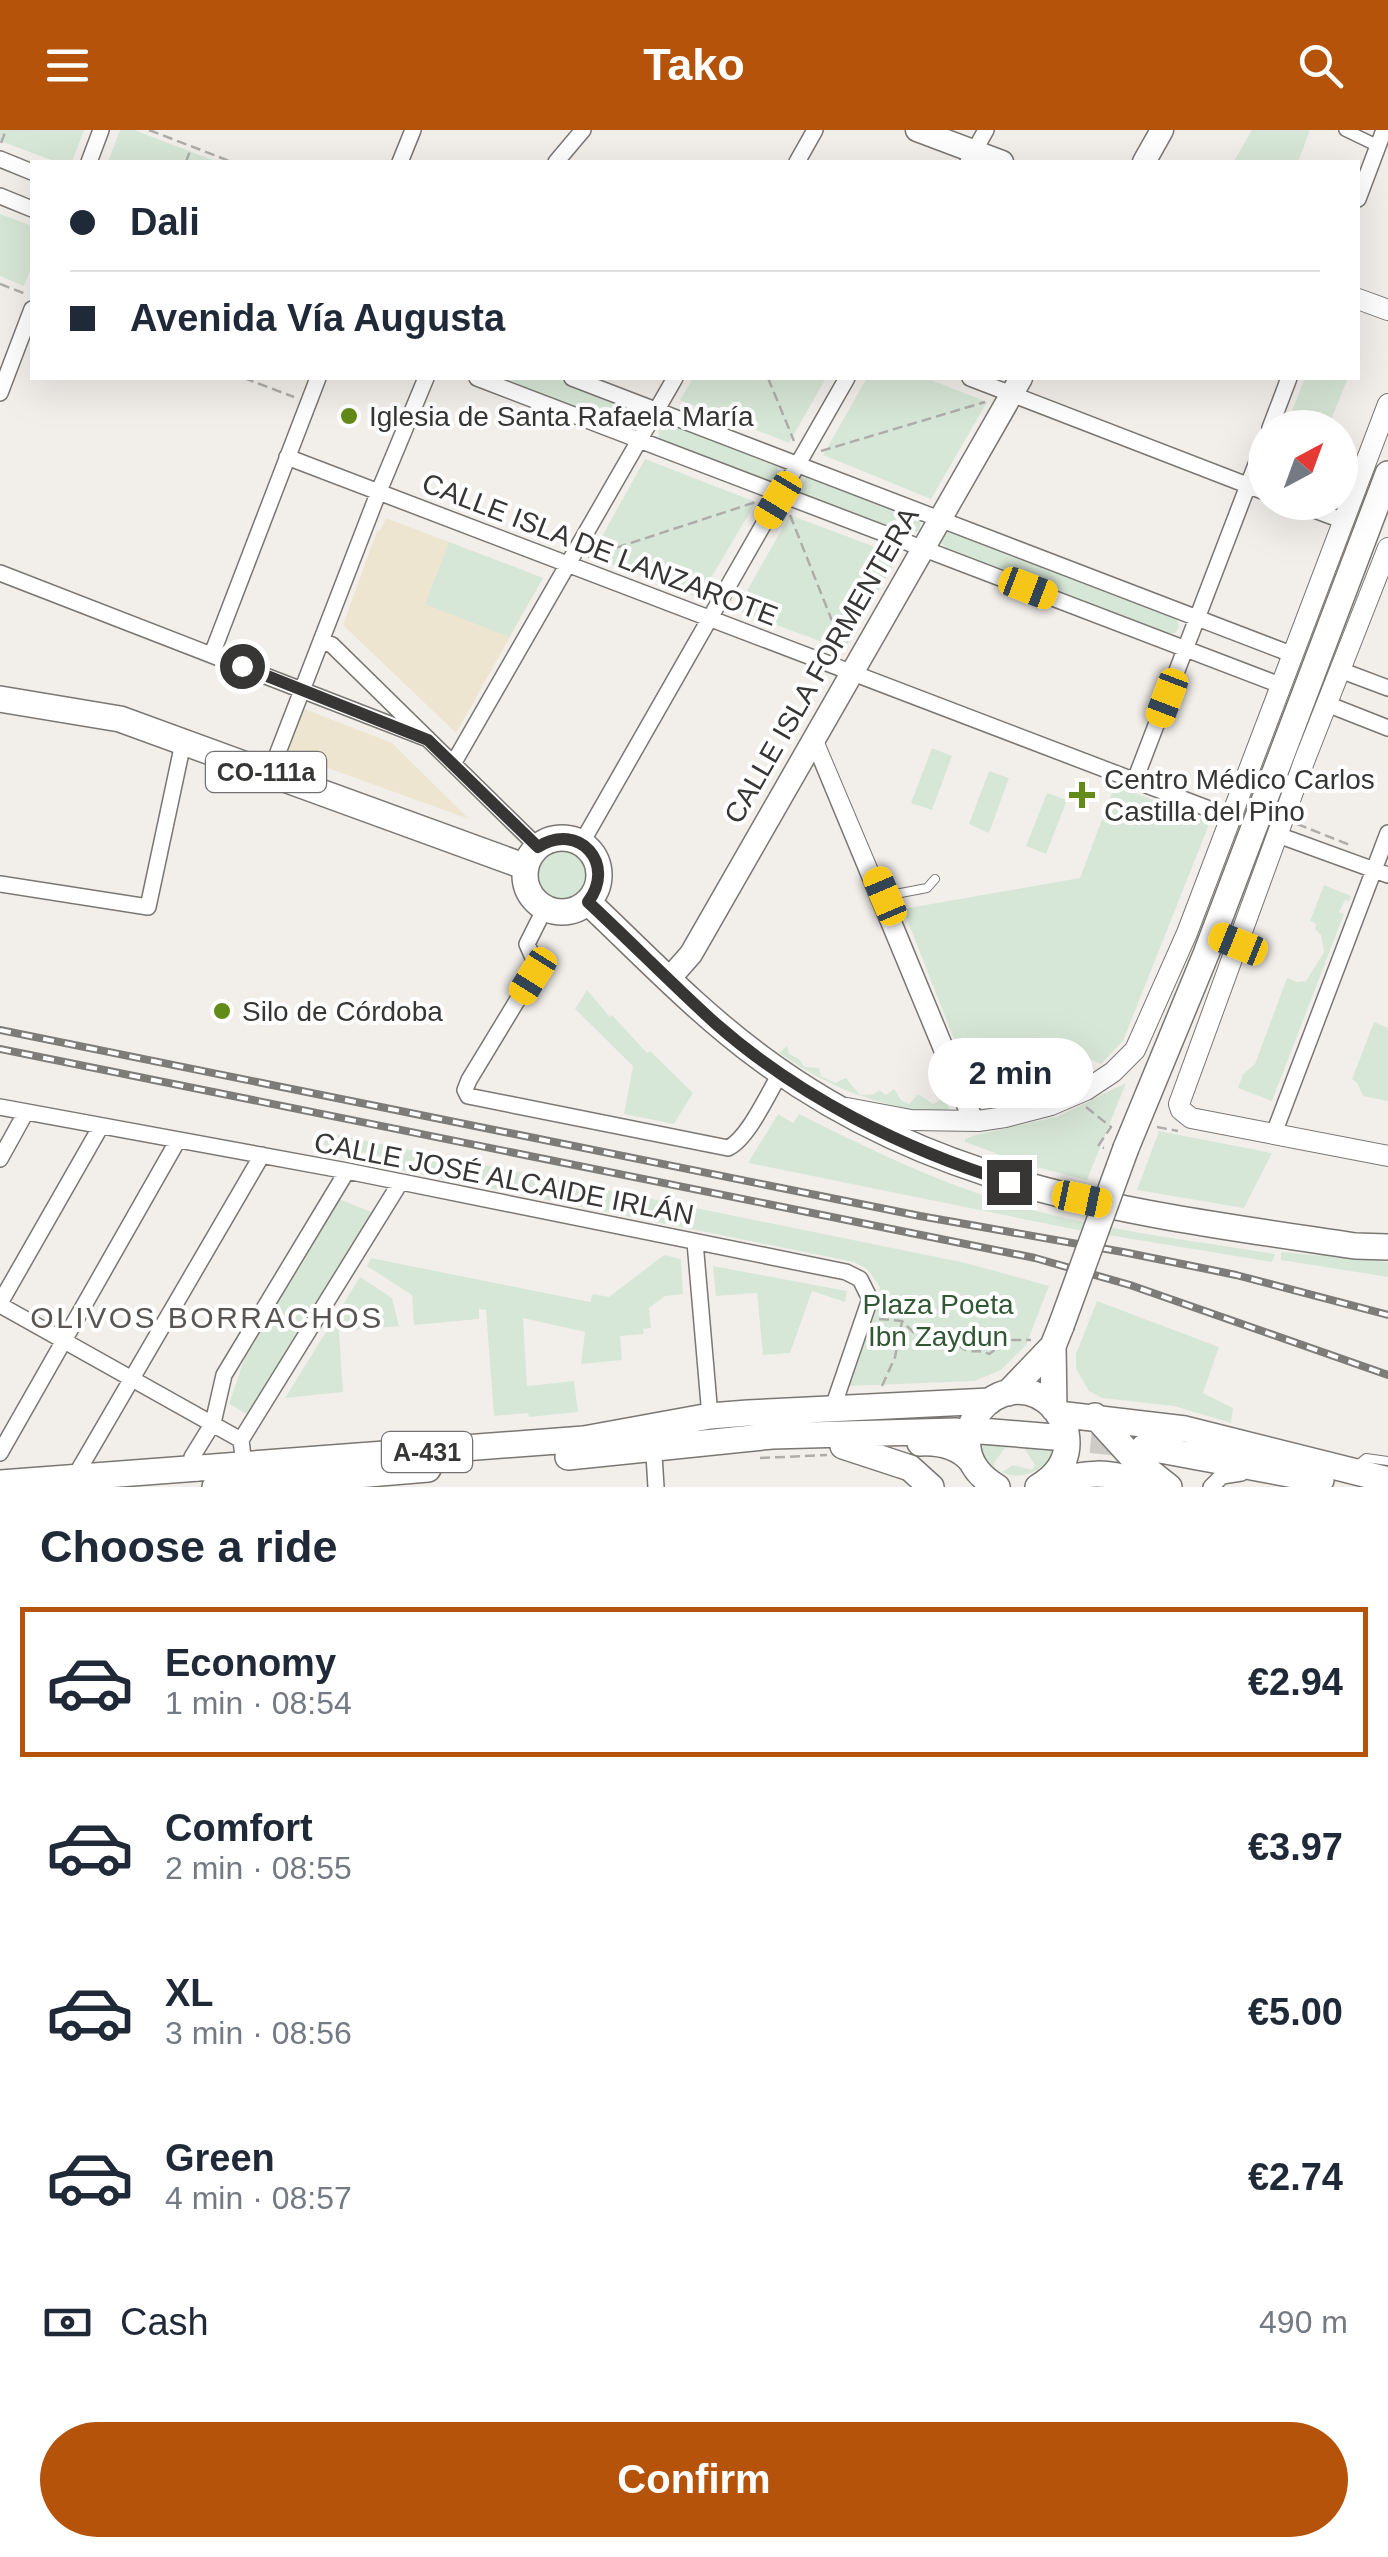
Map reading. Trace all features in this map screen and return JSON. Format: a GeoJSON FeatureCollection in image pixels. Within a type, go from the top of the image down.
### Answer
{"type":"FeatureCollection","features":[{"type":"Feature","properties":{"kind":"main road"},"geometry":{"type":"LineString","coordinates":[[917,130],[971,157]]}},
{"type":"Feature","properties":{"kind":"main road"},"geometry":{"type":"LineString","coordinates":[[1145,160],[1162,130]]}},
{"type":"Feature","properties":{"kind":"main road","name":"CALLE ISLA FORMENTERA"},"geometry":{"type":"LineString","coordinates":[[669,979],[690,954],[817,746],[854,671],[1016,386]]}},
{"type":"Feature","properties":{"kind":"main road"},"geometry":{"type":"LineString","coordinates":[[980,1416],[1049,1337],[1116,1148],[1213,934],[1388,474]]}},
{"type":"Feature","properties":{"kind":"main road","name":"CO-111a"},"geometry":{"type":"LineString","coordinates":[[0,699],[120,719],[270,773],[532,857]]}},
{"type":"Feature","properties":{"kind":"main road"},"geometry":{"type":"LineString","coordinates":[[554,839],[581,844],[596,860],[599,882],[588,902],[568,912],[546,908],[528,891],[532,857],[554,839]]}},
{"type":"Feature","properties":{"kind":"main road"},"geometry":{"type":"LineString","coordinates":[[588,902],[718,1025],[836,1107],[917,1150],[1033,1189],[1253,1231],[1388,1247]]}},
{"type":"Feature","properties":{"kind":"main road"},"geometry":{"type":"LineString","coordinates":[[1049,1337],[1054,1421]]}},
{"type":"Feature","properties":{"kind":"main road"},"geometry":{"type":"LineString","coordinates":[[982,1478],[966,1454],[939,1444],[614,1457],[612,1440],[710,1416],[833,1407],[980,1416],[1034,1395],[1066,1433],[1066,1454],[1056,1473],[1042,1485]]}},
{"type":"Feature","properties":{"kind":"main road"},"geometry":{"type":"LineString","coordinates":[[980,1416],[976,1414],[968,1442],[982,1478]]}},
{"type":"Feature","properties":{"kind":"main road","name":"A-431"},"geometry":{"type":"LineString","coordinates":[[206,1481],[242,1452],[772,1436],[980,1416],[1054,1421]]}},
{"type":"Feature","properties":{"kind":"main road"},"geometry":{"type":"LineString","coordinates":[[1054,1421],[1096,1416],[1184,1430],[1353,1478]]}},
{"type":"Feature","properties":{"kind":"main road"},"geometry":{"type":"LineString","coordinates":[[1096,1416],[1136,1460],[1169,1487]]}},
{"type":"Feature","properties":{"kind":"main road","name":"A-431"},"geometry":{"type":"LineString","coordinates":[[0,1483],[74,1478],[206,1481],[612,1440]]}},
{"type":"Feature","properties":{"kind":"main road"},"geometry":{"type":"LineString","coordinates":[[1381,1487],[1216,1449],[1140,1441],[1353,1478],[1388,1480]]}},
{"type":"Feature","properties":{"kind":"main road"},"geometry":{"type":"LineString","coordinates":[[835,1450],[910,1468],[931,1487]]}},
{"type":"Feature","properties":{"kind":"main road"},"geometry":{"type":"LineString","coordinates":[[1042,1485],[1075,1474],[1103,1473],[1116,1474],[1145,1487]]}},
{"type":"Feature","properties":{"kind":"street"},"geometry":{"type":"LineString","coordinates":[[90,160],[101,130]]}},
{"type":"Feature","properties":{"kind":"street"},"geometry":{"type":"LineString","coordinates":[[401,160],[412,130]]}},
{"type":"Feature","properties":{"kind":"street"},"geometry":{"type":"LineString","coordinates":[[558,160],[583,130]]}},
{"type":"Feature","properties":{"kind":"street"},"geometry":{"type":"LineString","coordinates":[[798,160],[815,130]]}},
{"type":"Feature","properties":{"kind":"street"},"geometry":{"type":"LineString","coordinates":[[971,157],[986,130]]}},
{"type":"Feature","properties":{"kind":"street"},"geometry":{"type":"LineString","coordinates":[[1345,130],[1380,138],[1360,193]]}},
{"type":"Feature","properties":{"kind":"street"},"geometry":{"type":"LineString","coordinates":[[0,160],[30,171]]}},
{"type":"Feature","properties":{"kind":"street"},"geometry":{"type":"LineString","coordinates":[[0,196],[30,208]]}},
{"type":"Feature","properties":{"kind":"street"},"geometry":{"type":"LineString","coordinates":[[1360,300],[1388,310]]}},
{"type":"Feature","properties":{"kind":"street"},"geometry":{"type":"LineString","coordinates":[[0,393],[30,314]]}},
{"type":"Feature","properties":{"kind":"street"},"geometry":{"type":"LineString","coordinates":[[212,654],[317,380]]}},
{"type":"Feature","properties":{"kind":"street"},"geometry":{"type":"LineString","coordinates":[[270,773],[425,380]]}},
{"type":"Feature","properties":{"kind":"street"},"geometry":{"type":"LineString","coordinates":[[482,380],[1280,685]]}},
{"type":"Feature","properties":{"kind":"street"},"geometry":{"type":"LineString","coordinates":[[577,380],[799,460],[1291,654]]}},
{"type":"Feature","properties":{"kind":"street"},"geometry":{"type":"LineString","coordinates":[[453,764],[673,380]]}},
{"type":"Feature","properties":{"kind":"street"},"geometry":{"type":"LineString","coordinates":[[581,844],[845,380]]}},
{"type":"Feature","properties":{"kind":"street"},"geometry":{"type":"LineString","coordinates":[[982,380],[1016,386],[1248,486],[1135,780]]}},
{"type":"Feature","properties":{"kind":"street"},"geometry":{"type":"LineString","coordinates":[[1277,410],[1289,380]]}},
{"type":"Feature","properties":{"kind":"street"},"geometry":{"type":"LineString","coordinates":[[836,1107],[911,1120],[973,1121],[1052,1104],[1086,1090],[1113,1072],[1142,1037],[1187,934],[1388,404]]}},
{"type":"Feature","properties":{"kind":"street"},"geometry":{"type":"LineString","coordinates":[[1372,446],[1388,466]]}},
{"type":"Feature","properties":{"kind":"street","name":"CALLE ISLA DE LANZAROTE"},"geometry":{"type":"LineString","coordinates":[[287,457],[1230,817]]}},
{"type":"Feature","properties":{"kind":"street"},"geometry":{"type":"LineString","coordinates":[[1339,520],[1344,522]]}},
{"type":"Feature","properties":{"kind":"street"},"geometry":{"type":"LineString","coordinates":[[1388,548],[1180,1098],[1181,1110],[1191,1118],[1388,1156]]}},
{"type":"Feature","properties":{"kind":"street"},"geometry":{"type":"LineString","coordinates":[[1316,594],[1350,571],[1364,604]]}},
{"type":"Feature","properties":{"kind":"street"},"geometry":{"type":"LineString","coordinates":[[0,573],[428,740]]}},
{"type":"Feature","properties":{"kind":"street"},"geometry":{"type":"LineString","coordinates":[[321,641],[332,645],[453,764],[532,857]]}},
{"type":"Feature","properties":{"kind":"street"},"geometry":{"type":"LineString","coordinates":[[1340,670],[1388,688]]}},
{"type":"Feature","properties":{"kind":"street"},"geometry":{"type":"LineString","coordinates":[[1327,704],[1388,728]]}},
{"type":"Feature","properties":{"kind":"street"},"geometry":{"type":"LineString","coordinates":[[1261,735],[1276,770],[1305,759]]}},
{"type":"Feature","properties":{"kind":"street"},"geometry":{"type":"LineString","coordinates":[[0,884],[148,907],[183,743]]}},
{"type":"Feature","properties":{"kind":"street"},"geometry":{"type":"LineString","coordinates":[[817,746],[973,1121]]}},
{"type":"Feature","properties":{"kind":"street"},"geometry":{"type":"LineString","coordinates":[[1284,828],[1381,867]]}},
{"type":"Feature","properties":{"kind":"street"},"geometry":{"type":"LineString","coordinates":[[1274,1133],[1381,867],[1388,833]]}},
{"type":"Feature","properties":{"kind":"street"},"geometry":{"type":"LineString","coordinates":[[885,896],[964,1086],[973,1121]]}},
{"type":"Feature","properties":{"kind":"street"},"geometry":{"type":"LineString","coordinates":[[546,908],[527,944],[535,972],[468,1080],[468,1096],[728,1148],[743,1135],[781,1072]]}},
{"type":"Feature","properties":{"kind":"street"},"geometry":{"type":"LineString","coordinates":[[1187,934],[1202,930],[1238,944]]}},
{"type":"Feature","properties":{"kind":"street","name":"CALLE JOSÉ ALCAIDE IRLÁN"},"geometry":{"type":"LineString","coordinates":[[0,1107],[846,1272],[866,1285],[869,1305],[833,1407]]}},
{"type":"Feature","properties":{"kind":"street"},"geometry":{"type":"LineString","coordinates":[[0,1159],[26,1112]]}},
{"type":"Feature","properties":{"kind":"street"},"geometry":{"type":"LineString","coordinates":[[101,1126],[0,1304],[206,1419],[242,1452],[400,1183]]}},
{"type":"Feature","properties":{"kind":"street"},"geometry":{"type":"LineString","coordinates":[[0,1453],[178,1140]]}},
{"type":"Feature","properties":{"kind":"street"},"geometry":{"type":"LineString","coordinates":[[74,1478],[262,1156]]}},
{"type":"Feature","properties":{"kind":"street"},"geometry":{"type":"LineString","coordinates":[[206,1481],[192,1457],[224,1375],[348,1172]]}},
{"type":"Feature","properties":{"kind":"street"},"geometry":{"type":"LineString","coordinates":[[696,1242],[710,1416]]}},
{"type":"Feature","properties":{"kind":"street"},"geometry":{"type":"LineString","coordinates":[[654,1455],[656,1487]]}},
{"type":"Feature","properties":{"kind":"street"},"geometry":{"type":"LineString","coordinates":[[1212,1487],[1222,1476],[1243,1474],[1309,1487]]}},
{"type":"Feature","properties":{"kind":"lane"},"geometry":{"type":"LineString","coordinates":[[817,746],[885,896],[927,888],[935,879]]}},
{"type":"Feature","properties":{"kind":"lane"},"geometry":{"type":"LineString","coordinates":[[1353,1478],[1366,1458],[1388,1461]]}},
{"type":"Feature","properties":{"kind":"path"},"geometry":{"type":"LineString","coordinates":[[0,145],[6,130]]}},
{"type":"Feature","properties":{"kind":"path"},"geometry":{"type":"LineString","coordinates":[[149,130],[227,160]]}},
{"type":"Feature","properties":{"kind":"path"},"geometry":{"type":"LineString","coordinates":[[187,160],[192,147]]}},
{"type":"Feature","properties":{"kind":"path"},"geometry":{"type":"LineString","coordinates":[[0,284],[30,295]]}},
{"type":"Feature","properties":{"kind":"path"},"geometry":{"type":"LineString","coordinates":[[249,380],[308,402]]}},
{"type":"Feature","properties":{"kind":"path"},"geometry":{"type":"LineString","coordinates":[[769,380],[799,460],[1016,386]]}},
{"type":"Feature","properties":{"kind":"path"},"geometry":{"type":"LineString","coordinates":[[568,563],[782,494],[854,671]]}},
{"type":"Feature","properties":{"kind":"path"},"geometry":{"type":"LineString","coordinates":[[1284,828],[1381,867]]}},
{"type":"Feature","properties":{"kind":"path"},"geometry":{"type":"LineString","coordinates":[[964,1086],[1012,1068],[1034,1068],[1065,1084]]}},
{"type":"Feature","properties":{"kind":"path"},"geometry":{"type":"LineString","coordinates":[[1080,1103],[1112,1127],[1098,1146],[1116,1148]]}},
{"type":"Feature","properties":{"kind":"path"},"geometry":{"type":"LineString","coordinates":[[1156,1126],[1178,1131]]}},
{"type":"Feature","properties":{"kind":"path"},"geometry":{"type":"LineString","coordinates":[[870,1316],[876,1320],[902,1321],[920,1338],[947,1335],[965,1351],[989,1354],[1008,1340],[1049,1337]]}},
{"type":"Feature","properties":{"kind":"path"},"geometry":{"type":"LineString","coordinates":[[881,1389],[895,1356],[902,1321]]}},
{"type":"Feature","properties":{"kind":"path"},"geometry":{"type":"LineString","coordinates":[[751,1458],[835,1450]]}},
{"type":"Feature","properties":{"kind":"shaded area"},"geometry":{"type":"Polygon","coordinates":[[[386,518],[543,578],[456,733],[343,625],[377,531],[386,518]]]}},
{"type":"Feature","properties":{"kind":"shaded area"},"geometry":{"type":"Polygon","coordinates":[[[302,708],[392,743],[469,819],[286,753],[302,708]]]}},
{"type":"Feature","properties":{"kind":"green space"},"geometry":{"type":"Polygon","coordinates":[[[0,130],[84,130],[73,160],[52,160],[0,141],[0,130]]]}},
{"type":"Feature","properties":{"kind":"green space"},"geometry":{"type":"Polygon","coordinates":[[[120,130],[134,130],[213,160],[109,160],[120,130]]]}},
{"type":"Feature","properties":{"kind":"green space"},"geometry":{"type":"Polygon","coordinates":[[[1252,130],[1310,130],[1299,160],[1235,160],[1252,130]]]}},
{"type":"Feature","properties":{"kind":"green space"},"geometry":{"type":"Polygon","coordinates":[[[0,214],[30,225],[30,270],[24,286],[0,276],[0,214]]]}},
{"type":"Feature","properties":{"kind":"green space"},"geometry":{"type":"Polygon","coordinates":[[[499,380],[560,380],[632,407],[640,418],[630,429],[499,380]]]}},
{"type":"Feature","properties":{"kind":"green space"},"geometry":{"type":"Polygon","coordinates":[[[692,380],[825,380],[789,443],[680,400],[692,380]]]}},
{"type":"Feature","properties":{"kind":"green space"},"geometry":{"type":"Polygon","coordinates":[[[866,380],[931,380],[987,402],[931,499],[823,455],[866,380]]]}},
{"type":"Feature","properties":{"kind":"green space"},"geometry":{"type":"Polygon","coordinates":[[[1304,380],[1347,380],[1335,410],[1292,410],[1304,380]]]}},
{"type":"Feature","properties":{"kind":"green space"},"geometry":{"type":"Polygon","coordinates":[[[668,422],[776,462],[779,473],[773,481],[765,480],[663,442],[658,428],[668,422]]]}},
{"type":"Feature","properties":{"kind":"green space"},"geometry":{"type":"Polygon","coordinates":[[[645,459],[756,502],[699,598],[591,556],[645,459]]]}},
{"type":"Feature","properties":{"kind":"green space"},"geometry":{"type":"Polygon","coordinates":[[[806,477],[815,477],[921,520],[919,531],[907,535],[805,495],[800,489],[806,477]]]}},
{"type":"Feature","properties":{"kind":"green space"},"geometry":{"type":"Polygon","coordinates":[[[790,515],[899,556],[844,650],[736,610],[790,515]]]}},
{"type":"Feature","properties":{"kind":"green space"},"geometry":{"type":"Polygon","coordinates":[[[949,530],[1176,615],[1179,627],[1175,633],[1166,633],[949,551],[941,543],[949,530]]]}},
{"type":"Feature","properties":{"kind":"green space"},"geometry":{"type":"Polygon","coordinates":[[[449,542],[543,578],[509,637],[425,604],[449,542]]]}},
{"type":"Feature","properties":{"kind":"green space"},"geometry":{"type":"Polygon","coordinates":[[[932,748],[952,756],[932,810],[911,803],[932,748]]]}},
{"type":"Feature","properties":{"kind":"green space"},"geometry":{"type":"Polygon","coordinates":[[[989,771],[1009,778],[989,833],[969,824],[989,771]]]}},
{"type":"Feature","properties":{"kind":"green space"},"geometry":{"type":"Polygon","coordinates":[[[1115,785],[1210,822],[1123,1041],[1101,1064],[1032,1044],[997,1046],[961,1057],[903,909],[1080,878],[1115,785]]]}},
{"type":"Feature","properties":{"kind":"green space"},"geometry":{"type":"Polygon","coordinates":[[[1047,793],[1067,800],[1046,854],[1026,846],[1047,793]]]}},
{"type":"Feature","properties":{"kind":"green space"},"geometry":{"type":"Polygon","coordinates":[[[562,849],[580,857],[588,875],[580,893],[562,901],[544,893],[536,875],[544,857],[562,849]]]}},
{"type":"Feature","properties":{"kind":"green space"},"geometry":{"type":"Polygon","coordinates":[[[1324,885],[1351,896],[1339,912],[1344,914],[1272,1101],[1238,1088],[1243,1074],[1255,1064],[1287,978],[1306,981],[1324,952],[1321,935],[1310,921],[1324,885]]]}},
{"type":"Feature","properties":{"kind":"green space"},"geometry":{"type":"Polygon","coordinates":[[[587,990],[647,1053],[650,1051],[693,1093],[674,1124],[624,1114],[633,1066],[575,1009],[587,990]]]}},
{"type":"Feature","properties":{"kind":"green space"},"geometry":{"type":"Polygon","coordinates":[[[1374,1022],[1388,1028],[1388,1101],[1363,1096],[1352,1079],[1374,1022]]]}},
{"type":"Feature","properties":{"kind":"green space"},"geometry":{"type":"Polygon","coordinates":[[[787,1046],[789,1054],[804,1067],[819,1068],[821,1076],[835,1083],[846,1078],[860,1095],[879,1090],[886,1095],[894,1089],[909,1104],[918,1094],[933,1104],[944,1098],[952,1115],[882,1103],[861,1096],[841,1088],[779,1053],[787,1046]]]}},
{"type":"Feature","properties":{"kind":"green space"},"geometry":{"type":"Polygon","coordinates":[[[1026,1052],[1093,1069],[1030,1094],[982,1104],[965,1065],[1026,1052]]]}},
{"type":"Feature","properties":{"kind":"green space"},"geometry":{"type":"Polygon","coordinates":[[[1126,1083],[1087,1180],[1028,1165],[965,1142],[976,1135],[1057,1117],[1126,1083]]]}},
{"type":"Feature","properties":{"kind":"green space"},"geometry":{"type":"Polygon","coordinates":[[[778,1114],[793,1123],[799,1114],[934,1177],[1018,1206],[1114,1228],[1275,1254],[1272,1262],[1078,1230],[748,1163],[778,1114]]]}},
{"type":"Feature","properties":{"kind":"green space"},"geometry":{"type":"Polygon","coordinates":[[[1159,1131],[1272,1153],[1244,1208],[1137,1190],[1159,1131]]]}},
{"type":"Feature","properties":{"kind":"green space","name":"Plaza Poeta Ibn Zaydun"},"geometry":{"type":"Polygon","coordinates":[[[327,1133],[966,1263],[1049,1286],[1026,1345],[1001,1370],[975,1381],[848,1386],[879,1300],[880,1287],[867,1269],[854,1262],[400,1170],[400,1160],[324,1145],[327,1133]]]}},
{"type":"Feature","properties":{"kind":"green space"},"geometry":{"type":"Polygon","coordinates":[[[336,1198],[374,1213],[249,1415],[229,1404],[251,1339],[336,1198]]]}},
{"type":"Feature","properties":{"kind":"green space"},"geometry":{"type":"Polygon","coordinates":[[[1281,1252],[1388,1262],[1388,1277],[1281,1260],[1281,1252]]]}},
{"type":"Feature","properties":{"kind":"green space"},"geometry":{"type":"Polygon","coordinates":[[[664,1255],[681,1259],[683,1294],[665,1296],[649,1308],[651,1328],[643,1329],[644,1334],[620,1336],[622,1360],[581,1364],[585,1332],[523,1318],[527,1386],[574,1381],[578,1412],[529,1417],[528,1413],[494,1416],[486,1310],[479,1309],[479,1319],[414,1325],[412,1295],[367,1266],[371,1258],[590,1302],[593,1294],[609,1297],[664,1255]]]}},
{"type":"Feature","properties":{"kind":"green space"},"geometry":{"type":"Polygon","coordinates":[[[713,1266],[847,1291],[845,1302],[812,1291],[790,1353],[763,1355],[757,1293],[716,1296],[713,1266]]]}},
{"type":"Feature","properties":{"kind":"green space"},"geometry":{"type":"Polygon","coordinates":[[[360,1277],[392,1298],[399,1326],[339,1331],[343,1392],[285,1398],[360,1277]]]}},
{"type":"Feature","properties":{"kind":"green space"},"geometry":{"type":"Polygon","coordinates":[[[1097,1301],[1219,1347],[1203,1393],[1233,1408],[1231,1423],[1174,1406],[1102,1398],[1089,1391],[1076,1369],[1076,1354],[1097,1301]]]}},
{"type":"Feature","properties":{"kind":"green space"},"geometry":{"type":"Polygon","coordinates":[[[978,1438],[1012,1446],[1004,1449],[994,1463],[995,1468],[983,1454],[978,1438]]]}},
{"type":"Feature","properties":{"kind":"green space"},"geometry":{"type":"Polygon","coordinates":[[[1025,1442],[1056,1444],[1040,1468],[1028,1474],[1002,1472],[1013,1465],[1032,1470],[1035,1465],[1024,1448],[1025,1442]]]}},
{"type":"Feature","properties":{"kind":"tunnel"},"geometry":{"type":"LineString","coordinates":[[1054,1437],[1134,1445]]}},
{"type":"Feature","properties":{"kind":"railway"},"geometry":{"type":"LineString","coordinates":[[0,1030],[920,1216],[1236,1275],[1388,1315]]}},
{"type":"Feature","properties":{"kind":"railway"},"geometry":{"type":"LineString","coordinates":[[0,1049],[1035,1258],[1130,1285],[1388,1375]]}},
{"type":"Feature","properties":{"kind":"place","name":"Iglesia de Santa Rafaela María"},"geometry":{"type":"Point","coordinates":[349,416]}},
{"type":"Feature","properties":{"kind":"place","name":"Centro Médico Carlos Castilla del Pino"},"geometry":{"type":"Point","coordinates":[1082,795]}},
{"type":"Feature","properties":{"kind":"place","name":"Silo de Córdoba"},"geometry":{"type":"Point","coordinates":[222,1011]}},
{"type":"Feature","properties":{"kind":"district","name":"OLIVOS BORRACHOS"},"geometry":{"type":"Point","coordinates":[207,1318]}},
{"type":"Feature","properties":{"kind":"route"},"geometry":{"type":"LineString","coordinates":[[242,666],[428,740],[538,847],[564,838],[590,851],[596,860],[599,882],[588,902],[718,1025],[763,1060],[862,1123],[917,1150],[1009,1182]]}}]}
